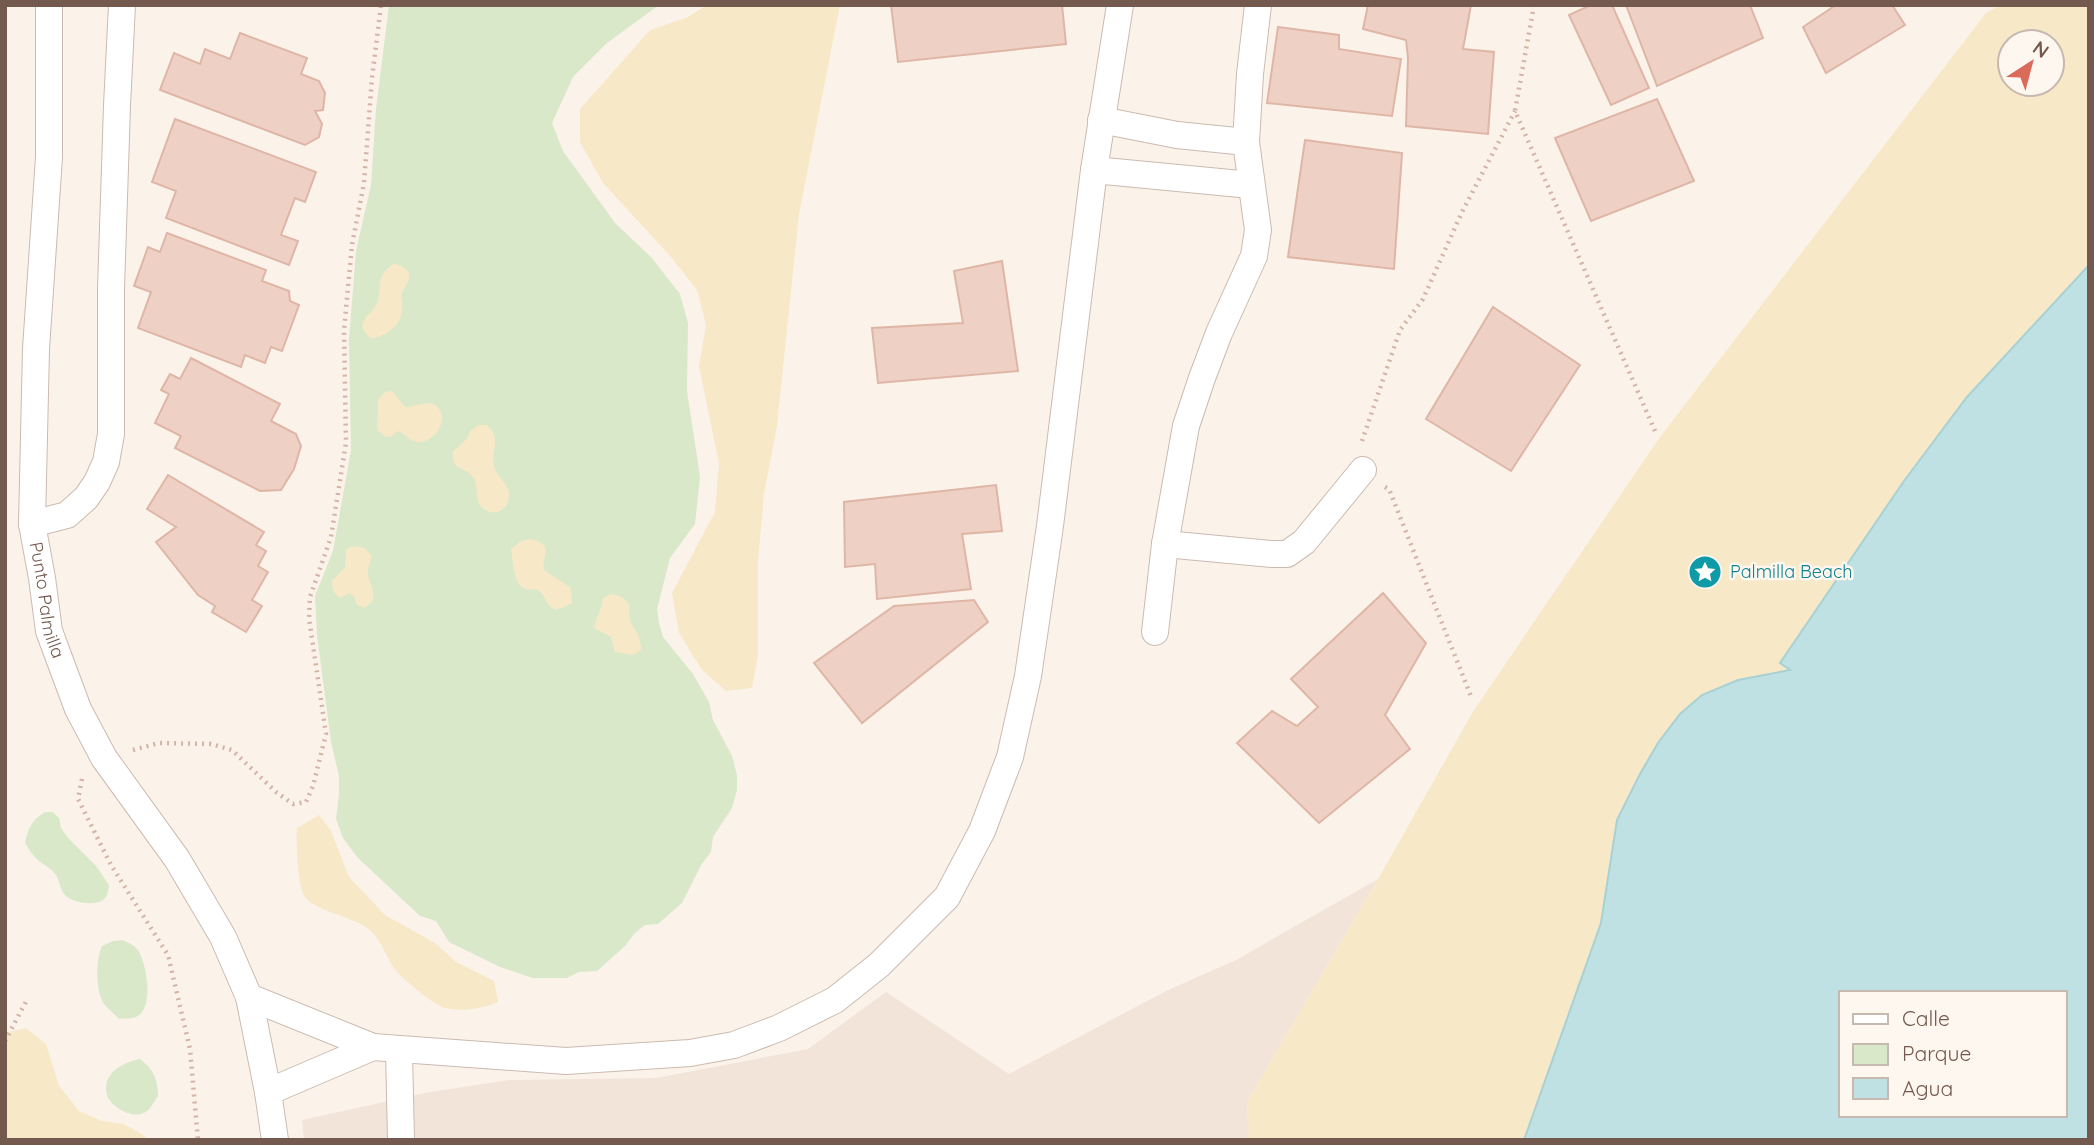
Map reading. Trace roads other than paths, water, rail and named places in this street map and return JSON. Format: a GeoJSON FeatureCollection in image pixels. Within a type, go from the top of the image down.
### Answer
{"type":"FeatureCollection","features":[{"type":"Feature","properties":{"kind":"street","name":"Punto Palmilla"},"geometry":{"type":"LineString","coordinates":[[49,5],[48,157],[36,349],[32,524],[49,631],[78,709],[104,758],[177,859],[223,937],[249,997],[275,1140]]}},
{"type":"Feature","properties":{"kind":"street"},"geometry":{"type":"LineString","coordinates":[[32,524],[67,515],[86,498],[106,462],[111,434],[111,289],[122,5]]}},
{"type":"Feature","properties":{"kind":"street"},"geometry":{"type":"LineString","coordinates":[[249,997],[373,1047],[399,1051],[566,1061],[690,1053],[734,1045],[779,1028],[835,1000],[879,965],[947,897],[982,831],[1010,757],[1028,676],[1050,526],[1094,170],[1120,5]]}},
{"type":"Feature","properties":{"kind":"street"},"geometry":{"type":"LineString","coordinates":[[1155,632],[1166,544],[1186,426],[1215,344],[1254,256],[1258,230],[1246,142],[1258,5]]}},
{"type":"Feature","properties":{"kind":"street"},"geometry":{"type":"LineString","coordinates":[[1101,120],[1177,135],[1246,142]]}},
{"type":"Feature","properties":{"kind":"street"},"geometry":{"type":"LineString","coordinates":[[1094,170],[1251,185]]}},
{"type":"Feature","properties":{"kind":"street"},"geometry":{"type":"LineString","coordinates":[[1166,544],[1287,554],[1304,542],[1363,470]]}},
{"type":"Feature","properties":{"kind":"street"},"geometry":{"type":"LineString","coordinates":[[268,1092],[373,1047]]}},
{"type":"Feature","properties":{"kind":"street"},"geometry":{"type":"LineString","coordinates":[[399,1051],[401,1140]]}},
{"type":"Feature","properties":{"kind":"water"},"geometry":{"type":"Polygon","coordinates":[[[2089,265],[2089,1140],[1524,1140],[1601,923],[1617,820],[1640,774],[1658,743],[1680,714],[1702,695],[1738,680],[1790,670],[1780,663],[1904,481],[1967,397],[2089,265]]]}},
{"type":"Feature","properties":{"kind":"place","name":"Palmilla Beach"},"geometry":{"type":"Point","coordinates":[1705,572]}}]}
